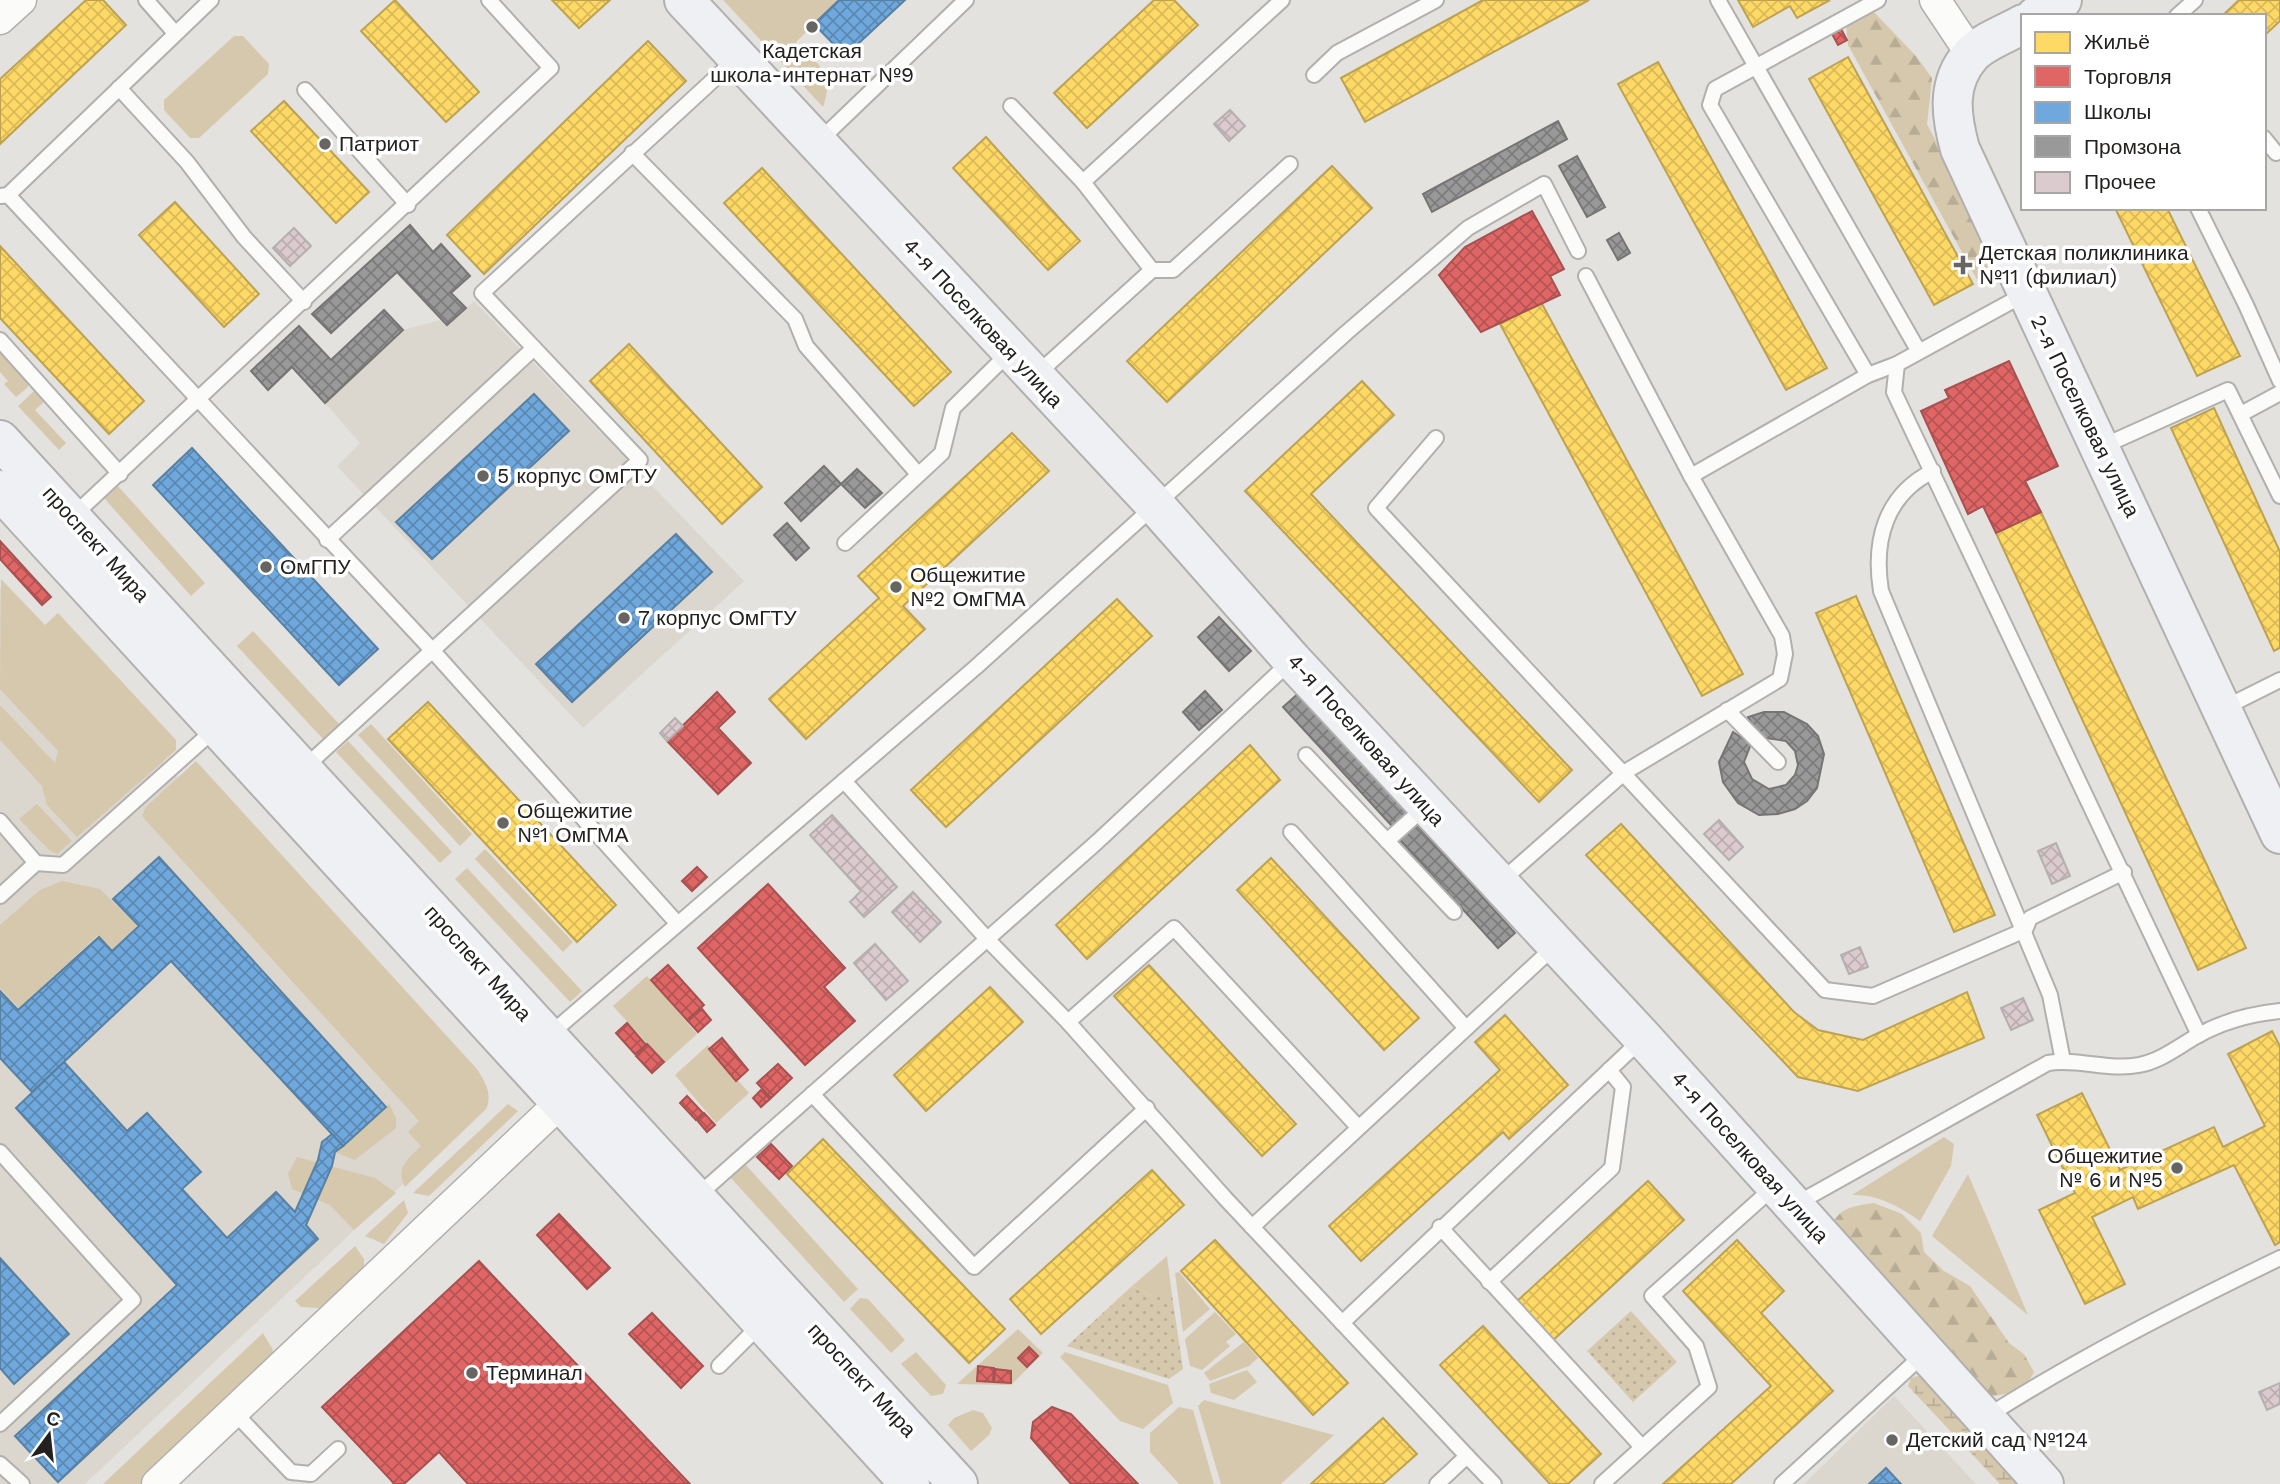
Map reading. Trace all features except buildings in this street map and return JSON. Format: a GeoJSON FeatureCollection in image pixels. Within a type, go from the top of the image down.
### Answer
{"type":"FeatureCollection","features":[{"type":"Feature","properties":{"kind":"street"},"geometry":{"type":"LineString","coordinates":[[0,19],[21,0]]}},
{"type":"Feature","properties":{"kind":"street","name":"4-я Поселковая улица"},"geometry":{"type":"LineString","coordinates":[[684,0],[1156,506],[1426,807],[1786,1195],[1924,1354],[2044,1484]]}},
{"type":"Feature","properties":{"kind":"street"},"geometry":{"type":"LineString","coordinates":[[1935,0],[1971,54],[2021,25]]}},
{"type":"Feature","properties":{"kind":"street"},"geometry":{"type":"LineString","coordinates":[[2041,14],[2067,3]]}},
{"type":"Feature","properties":{"kind":"street","name":"2-я Поселковая улица"},"geometry":{"type":"LineString","coordinates":[[1971,54],[1953,88],[1950,114],[1960,149],[2280,834]]}},
{"type":"Feature","properties":{"kind":"street","name":"проспект Мира"},"geometry":{"type":"LineString","coordinates":[[0,440],[71,518],[229,715],[302,769],[547,1037],[573,1091],[694,1199],[903,1456]]}},
{"type":"Feature","properties":{"kind":"street","name":"проспект Мира"},"geometry":{"type":"LineString","coordinates":[[0,490],[229,715],[573,1091],[761,1324],[903,1456],[958,1484]]}},
{"type":"Feature","properties":{"kind":"street"},"geometry":{"type":"LineString","coordinates":[[157,1484],[573,1091]]}},
{"type":"Feature","properties":{"kind":"lane"},"geometry":{"type":"LineString","coordinates":[[146,0],[175,33]]}},
{"type":"Feature","properties":{"kind":"lane"},"geometry":{"type":"LineString","coordinates":[[211,0],[4,196],[432,650],[677,923]]}},
{"type":"Feature","properties":{"kind":"lane"},"geometry":{"type":"LineString","coordinates":[[71,518],[408,205],[551,68],[489,0]]}},
{"type":"Feature","properties":{"kind":"lane"},"geometry":{"type":"LineString","coordinates":[[816,144],[966,0]]}},
{"type":"Feature","properties":{"kind":"lane"},"geometry":{"type":"LineString","coordinates":[[1083,182],[1282,0]]}},
{"type":"Feature","properties":{"kind":"lane"},"geometry":{"type":"LineString","coordinates":[[1314,75],[1337,53],[1436,0]]}},
{"type":"Feature","properties":{"kind":"lane"},"geometry":{"type":"LineString","coordinates":[[1718,0],[1918,350]]}},
{"type":"Feature","properties":{"kind":"lane"},"geometry":{"type":"LineString","coordinates":[[1868,375],[1710,105],[1715,89],[1878,0]]}},
{"type":"Feature","properties":{"kind":"lane"},"geometry":{"type":"LineString","coordinates":[[2179,14],[2195,0]]}},
{"type":"Feature","properties":{"kind":"lane"},"geometry":{"type":"LineString","coordinates":[[302,769],[640,460],[482,293],[738,57]]}},
{"type":"Feature","properties":{"kind":"lane"},"geometry":{"type":"LineString","coordinates":[[119,89],[187,162],[244,237],[304,302]]}},
{"type":"Feature","properties":{"kind":"lane"},"geometry":{"type":"LineString","coordinates":[[305,90],[408,205]]}},
{"type":"Feature","properties":{"kind":"lane"},"geometry":{"type":"LineString","coordinates":[[1011,106],[1083,182],[1152,270]]}},
{"type":"Feature","properties":{"kind":"lane"},"geometry":{"type":"LineString","coordinates":[[2266,140],[2276,153]]}},
{"type":"Feature","properties":{"kind":"lane"},"geometry":{"type":"LineString","coordinates":[[632,153],[795,319],[806,346],[918,474]]}},
{"type":"Feature","properties":{"kind":"lane"},"geometry":{"type":"LineString","coordinates":[[845,543],[942,453],[953,408],[962,396],[1022,365],[1152,270],[1173,270],[1290,164]]}},
{"type":"Feature","properties":{"kind":"lane"},"geometry":{"type":"LineString","coordinates":[[547,1037],[844,781],[1156,506],[1346,333],[1468,228],[1544,184],[1578,251]]}},
{"type":"Feature","properties":{"kind":"lane"},"geometry":{"type":"LineString","coordinates":[[2198,210],[2280,380]]}},
{"type":"Feature","properties":{"kind":"lane"},"geometry":{"type":"LineString","coordinates":[[1498,884],[1625,772],[1780,678],[1785,654],[1782,636],[1691,476],[1586,276]]}},
{"type":"Feature","properties":{"kind":"lane"},"geometry":{"type":"LineString","coordinates":[[1691,476],[1868,375],[1897,364],[1918,350],[2026,293]]}},
{"type":"Feature","properties":{"kind":"lane"},"geometry":{"type":"LineString","coordinates":[[0,340],[120,474]]}},
{"type":"Feature","properties":{"kind":"lane"},"geometry":{"type":"LineString","coordinates":[[327,540],[534,348]]}},
{"type":"Feature","properties":{"kind":"lane"},"geometry":{"type":"LineString","coordinates":[[1897,364],[1895,393],[2199,1035]]}},
{"type":"Feature","properties":{"kind":"lane"},"geometry":{"type":"LineString","coordinates":[[2101,447],[2228,390],[2280,496]]}},
{"type":"Feature","properties":{"kind":"lane"},"geometry":{"type":"LineString","coordinates":[[2241,414],[2280,393]]}},
{"type":"Feature","properties":{"kind":"lane"},"geometry":{"type":"LineString","coordinates":[[1436,438],[1376,508],[1625,772],[1825,990],[1873,996],[2025,930],[2031,918],[2124,872]]}},
{"type":"Feature","properties":{"kind":"lane"},"geometry":{"type":"LineString","coordinates":[[1933,471],[1904,490],[1890,512],[1878,541],[1877,566],[1881,591],[2025,930],[2050,995],[2063,1060]]}},
{"type":"Feature","properties":{"kind":"lane"},"geometry":{"type":"LineString","coordinates":[[694,1199],[988,940],[1292,660]]}},
{"type":"Feature","properties":{"kind":"lane"},"geometry":{"type":"LineString","coordinates":[[2223,709],[2280,680]]}},
{"type":"Feature","properties":{"kind":"lane"},"geometry":{"type":"LineString","coordinates":[[1727,710],[1778,762]]}},
{"type":"Feature","properties":{"kind":"lane"},"geometry":{"type":"LineString","coordinates":[[0,821],[36,863],[63,865],[229,715]]}},
{"type":"Feature","properties":{"kind":"lane"},"geometry":{"type":"LineString","coordinates":[[1306,755],[1454,912]]}},
{"type":"Feature","properties":{"kind":"lane"},"geometry":{"type":"LineString","coordinates":[[844,781],[988,940],[1147,1108],[1252,1227],[1494,1484]]}},
{"type":"Feature","properties":{"kind":"lane"},"geometry":{"type":"LineString","coordinates":[[1387,841],[1426,807]]}},
{"type":"Feature","properties":{"kind":"lane"},"geometry":{"type":"LineString","coordinates":[[1291,832],[1465,1027]]}},
{"type":"Feature","properties":{"kind":"lane"},"geometry":{"type":"LineString","coordinates":[[0,896],[36,863]]}},
{"type":"Feature","properties":{"kind":"lane"},"geometry":{"type":"LineString","coordinates":[[1068,1022],[1174,928],[1358,1127]]}},
{"type":"Feature","properties":{"kind":"lane"},"geometry":{"type":"LineString","coordinates":[[1252,1227],[1556,945]]}},
{"type":"Feature","properties":{"kind":"lane"},"geometry":{"type":"LineString","coordinates":[[1602,1484],[1709,1387],[1696,1346],[1652,1296],[1786,1195],[2048,1063],[2063,1060],[2113,1066],[2140,1065],[2168,1054],[2199,1035],[2252,1014],[2280,1011]]}},
{"type":"Feature","properties":{"kind":"lane"},"geometry":{"type":"LineString","coordinates":[[1342,1323],[1440,1227],[1643,1038]]}},
{"type":"Feature","properties":{"kind":"lane"},"geometry":{"type":"LineString","coordinates":[[1489,1282],[1612,1168],[1623,1087],[1609,1070]]}},
{"type":"Feature","properties":{"kind":"lane"},"geometry":{"type":"LineString","coordinates":[[811,1094],[974,1267],[1147,1108]]}},
{"type":"Feature","properties":{"kind":"lane"},"geometry":{"type":"LineString","coordinates":[[0,1152],[133,1300],[0,1424]]}},
{"type":"Feature","properties":{"kind":"lane"},"geometry":{"type":"LineString","coordinates":[[1440,1227],[1642,1447]]}},
{"type":"Feature","properties":{"kind":"lane"},"geometry":{"type":"LineString","coordinates":[[1985,1418],[2052,1375],[2141,1326],[2280,1258]]}},
{"type":"Feature","properties":{"kind":"lane"},"geometry":{"type":"LineString","coordinates":[[719,1366],[761,1324]]}},
{"type":"Feature","properties":{"kind":"lane"},"geometry":{"type":"LineString","coordinates":[[1782,1484],[1924,1354]]}},
{"type":"Feature","properties":{"kind":"lane"},"geometry":{"type":"LineString","coordinates":[[233,1411],[291,1472],[310,1474],[338,1449]]}},
{"type":"Feature","properties":{"kind":"lane"},"geometry":{"type":"LineString","coordinates":[[1437,1484],[1467,1456]]}},
{"type":"Feature","properties":{"kind":"lane"},"geometry":{"type":"LineString","coordinates":[[0,1464],[22,1484]]}},
{"type":"Feature","properties":{"kind":"shaded area"},"geometry":{"type":"Polygon","coordinates":[[[474,301],[744,581],[583,728],[337,466],[360,443],[325,403],[403,330],[441,320],[447,325],[474,301]]]}},
{"type":"Feature","properties":{"kind":"shaded area"},"geometry":{"type":"Polygon","coordinates":[[[0,587],[486,1106],[85,1484],[0,1484],[0,587]]]}},
{"type":"Feature","properties":{"kind":"shaded area","name":"Детский сад №124"},"geometry":{"type":"Polygon","coordinates":[[[1894,1396],[1976,1484],[1804,1484],[1894,1396]]]}},
{"type":"Feature","properties":{"kind":"green space"},"geometry":{"type":"Polygon","coordinates":[[[723,0],[839,0],[796,42],[818,64],[826,77],[823,107],[723,0]]]}},
{"type":"Feature","properties":{"kind":"green space"},"geometry":{"type":"Polygon","coordinates":[[[1872,10],[1916,56],[1932,78],[1927,124],[2005,275],[1980,285],[1848,45],[1846,23],[1872,10]]]}},
{"type":"Feature","properties":{"kind":"green space"},"geometry":{"type":"Polygon","coordinates":[[[234,36],[243,36],[269,64],[268,74],[199,138],[190,138],[164,110],[164,100],[234,36]]]}},
{"type":"Feature","properties":{"kind":"green space"},"geometry":{"type":"Polygon","coordinates":[[[0,351],[28,382],[28,387],[16,397],[4,384],[8,381],[0,372],[0,351]]]}},
{"type":"Feature","properties":{"kind":"green space"},"geometry":{"type":"Polygon","coordinates":[[[34,391],[44,402],[35,410],[66,443],[59,450],[18,406],[34,391]]]}},
{"type":"Feature","properties":{"kind":"green space"},"geometry":{"type":"Polygon","coordinates":[[[118,486],[205,583],[191,596],[104,498],[118,486]]]}},
{"type":"Feature","properties":{"kind":"green space"},"geometry":{"type":"Polygon","coordinates":[[[1,579],[45,625],[58,613],[176,740],[176,750],[77,837],[47,805],[42,786],[0,740],[0,705],[55,763],[58,751],[0,689],[1,579]]]}},
{"type":"Feature","properties":{"kind":"green space"},"geometry":{"type":"Polygon","coordinates":[[[253,631],[339,724],[323,739],[237,646],[253,631]]]}},
{"type":"Feature","properties":{"kind":"green space"},"geometry":{"type":"Polygon","coordinates":[[[371,724],[472,834],[460,846],[358,735],[371,724]]]}},
{"type":"Feature","properties":{"kind":"green space"},"geometry":{"type":"Polygon","coordinates":[[[348,741],[452,852],[440,863],[336,752],[348,741]]]}},
{"type":"Feature","properties":{"kind":"green space"},"geometry":{"type":"Polygon","coordinates":[[[196,761],[476,1068],[485,1083],[489,1098],[486,1109],[405,1187],[402,1169],[421,1146],[408,1132],[419,1121],[142,816],[146,807],[196,761]]]}},
{"type":"Feature","properties":{"kind":"green space"},"geometry":{"type":"Polygon","coordinates":[[[37,804],[72,841],[57,854],[49,850],[19,819],[37,804]]]}},
{"type":"Feature","properties":{"kind":"green space"},"geometry":{"type":"Polygon","coordinates":[[[485,849],[573,942],[563,952],[475,859],[485,849]]]}},
{"type":"Feature","properties":{"kind":"green space"},"geometry":{"type":"Polygon","coordinates":[[[467,868],[582,991],[570,1002],[455,879],[467,868]]]}},
{"type":"Feature","properties":{"kind":"green space"},"geometry":{"type":"Polygon","coordinates":[[[62,881],[100,889],[137,926],[112,949],[98,935],[19,1008],[0,988],[0,925],[40,890],[62,881]]]}},
{"type":"Feature","properties":{"kind":"green space"},"geometry":{"type":"Polygon","coordinates":[[[647,976],[697,1034],[665,1063],[613,1006],[647,976]]]}},
{"type":"Feature","properties":{"kind":"green space"},"geometry":{"type":"Polygon","coordinates":[[[708,1045],[749,1093],[716,1123],[675,1075],[708,1045]]]}},
{"type":"Feature","properties":{"kind":"green space"},"geometry":{"type":"Polygon","coordinates":[[[389,1104],[396,1118],[396,1128],[355,1160],[335,1152],[389,1104]]]}},
{"type":"Feature","properties":{"kind":"green space"},"geometry":{"type":"Polygon","coordinates":[[[508,1104],[518,1111],[429,1196],[413,1193],[508,1104]]]}},
{"type":"Feature","properties":{"kind":"green space"},"geometry":{"type":"Polygon","coordinates":[[[1944,1137],[1954,1144],[1951,1166],[1920,1221],[1888,1202],[1852,1195],[1944,1137]]]}},
{"type":"Feature","properties":{"kind":"green space"},"geometry":{"type":"Polygon","coordinates":[[[297,1157],[375,1178],[396,1193],[354,1230],[330,1205],[292,1189],[288,1174],[297,1157]]]}},
{"type":"Feature","properties":{"kind":"green space"},"geometry":{"type":"Polygon","coordinates":[[[745,1164],[858,1289],[844,1302],[731,1178],[745,1164]]]}},
{"type":"Feature","properties":{"kind":"green space"},"geometry":{"type":"Polygon","coordinates":[[[1968,1174],[2028,1315],[1932,1236],[1968,1174]]]}},
{"type":"Feature","properties":{"kind":"green space"},"geometry":{"type":"Polygon","coordinates":[[[404,1200],[408,1213],[384,1244],[365,1236],[404,1200]]]}},
{"type":"Feature","properties":{"kind":"green space"},"geometry":{"type":"Polygon","coordinates":[[[1874,1203],[1902,1214],[1921,1233],[1924,1252],[1944,1271],[1970,1286],[2009,1343],[2024,1354],[2034,1372],[2026,1384],[2008,1393],[1987,1397],[1831,1228],[1842,1212],[1874,1203]]]}},
{"type":"Feature","properties":{"kind":"green space"},"geometry":{"type":"Polygon","coordinates":[[[355,1246],[364,1259],[364,1268],[319,1308],[301,1307],[295,1301],[355,1246]]]}},
{"type":"Feature","properties":{"kind":"green space"},"geometry":{"type":"Polygon","coordinates":[[[1167,1256],[1172,1295],[1151,1295],[1132,1286],[1167,1256]]]}},
{"type":"Feature","properties":{"kind":"green space"},"geometry":{"type":"Polygon","coordinates":[[[1179,1272],[1210,1309],[1183,1332],[1175,1273],[1179,1272]]]}},
{"type":"Feature","properties":{"kind":"green space"},"geometry":{"type":"Polygon","coordinates":[[[1132,1286],[1151,1295],[1172,1295],[1183,1369],[1169,1379],[1067,1346],[1132,1286]]]}},
{"type":"Feature","properties":{"kind":"green space"},"geometry":{"type":"Polygon","coordinates":[[[860,1298],[868,1299],[905,1340],[891,1353],[850,1309],[860,1298]]]}},
{"type":"Feature","properties":{"kind":"green space"},"geometry":{"type":"Polygon","coordinates":[[[1631,1311],[1677,1362],[1633,1402],[1587,1351],[1631,1311]]]}},
{"type":"Feature","properties":{"kind":"green space"},"geometry":{"type":"Polygon","coordinates":[[[1215,1312],[1236,1334],[1226,1342],[1230,1346],[1202,1370],[1190,1366],[1185,1339],[1215,1312]]]}},
{"type":"Feature","properties":{"kind":"green space"},"geometry":{"type":"Polygon","coordinates":[[[1018,1329],[1043,1353],[1011,1385],[957,1384],[1018,1329]]]}},
{"type":"Feature","properties":{"kind":"green space"},"geometry":{"type":"Polygon","coordinates":[[[263,1333],[273,1350],[271,1356],[141,1484],[103,1484],[263,1333]]]}},
{"type":"Feature","properties":{"kind":"green space"},"geometry":{"type":"Polygon","coordinates":[[[1244,1342],[1258,1358],[1249,1366],[1210,1381],[1204,1373],[1244,1342]]]}},
{"type":"Feature","properties":{"kind":"green space"},"geometry":{"type":"Polygon","coordinates":[[[916,1352],[946,1385],[943,1394],[931,1396],[901,1364],[916,1352]]]}},
{"type":"Feature","properties":{"kind":"green space"},"geometry":{"type":"Polygon","coordinates":[[[1065,1352],[1168,1385],[1173,1403],[1143,1429],[1120,1421],[1060,1357],[1065,1352]]]}},
{"type":"Feature","properties":{"kind":"green space"},"geometry":{"type":"Polygon","coordinates":[[[1247,1370],[1257,1382],[1234,1400],[1211,1393],[1209,1384],[1247,1370]]]}},
{"type":"Feature","properties":{"kind":"green space"},"geometry":{"type":"Polygon","coordinates":[[[1921,1375],[2025,1484],[2000,1484],[1908,1386],[1911,1378],[1921,1375]]]}},
{"type":"Feature","properties":{"kind":"green space"},"geometry":{"type":"Polygon","coordinates":[[[1204,1400],[1334,1435],[1281,1484],[1221,1484],[1198,1406],[1204,1400]]]}},
{"type":"Feature","properties":{"kind":"green space"},"geometry":{"type":"Polygon","coordinates":[[[1179,1407],[1193,1410],[1214,1484],[1179,1484],[1150,1452],[1150,1433],[1179,1407]]]}},
{"type":"Feature","properties":{"kind":"green space"},"geometry":{"type":"Polygon","coordinates":[[[973,1410],[983,1413],[992,1428],[989,1435],[971,1451],[948,1425],[954,1418],[973,1410]]]}},
{"type":"Feature","properties":{"kind":"place","name":"Кадетская школа-интернат №9"},"geometry":{"type":"Point","coordinates":[812,27]}},
{"type":"Feature","properties":{"kind":"place","name":"Патриот"},"geometry":{"type":"Point","coordinates":[325,144]}},
{"type":"Feature","properties":{"kind":"place","name":"Детская поликлиника №11 (филиал)"},"geometry":{"type":"Point","coordinates":[1963,265]}},
{"type":"Feature","properties":{"kind":"place","name":"5 корпус ОмГТУ"},"geometry":{"type":"Point","coordinates":[483,476]}},
{"type":"Feature","properties":{"kind":"place","name":"ОмГПУ"},"geometry":{"type":"Point","coordinates":[266,567]}},
{"type":"Feature","properties":{"kind":"place","name":"Общежитие №2 ОмГМА"},"geometry":{"type":"Point","coordinates":[896,587]}},
{"type":"Feature","properties":{"kind":"place","name":"7 корпус ОмГТУ"},"geometry":{"type":"Point","coordinates":[624,618]}},
{"type":"Feature","properties":{"kind":"place","name":"Общежитие №1 ОмГМА"},"geometry":{"type":"Point","coordinates":[503,823]}},
{"type":"Feature","properties":{"kind":"place","name":"Общежитие № 6 и №5"},"geometry":{"type":"Point","coordinates":[2177,1168]}},
{"type":"Feature","properties":{"kind":"place","name":"Терминал"},"geometry":{"type":"Point","coordinates":[472,1373]}},
{"type":"Feature","properties":{"kind":"place","name":"Детский сад №124"},"geometry":{"type":"Point","coordinates":[1892,1440]}}]}
